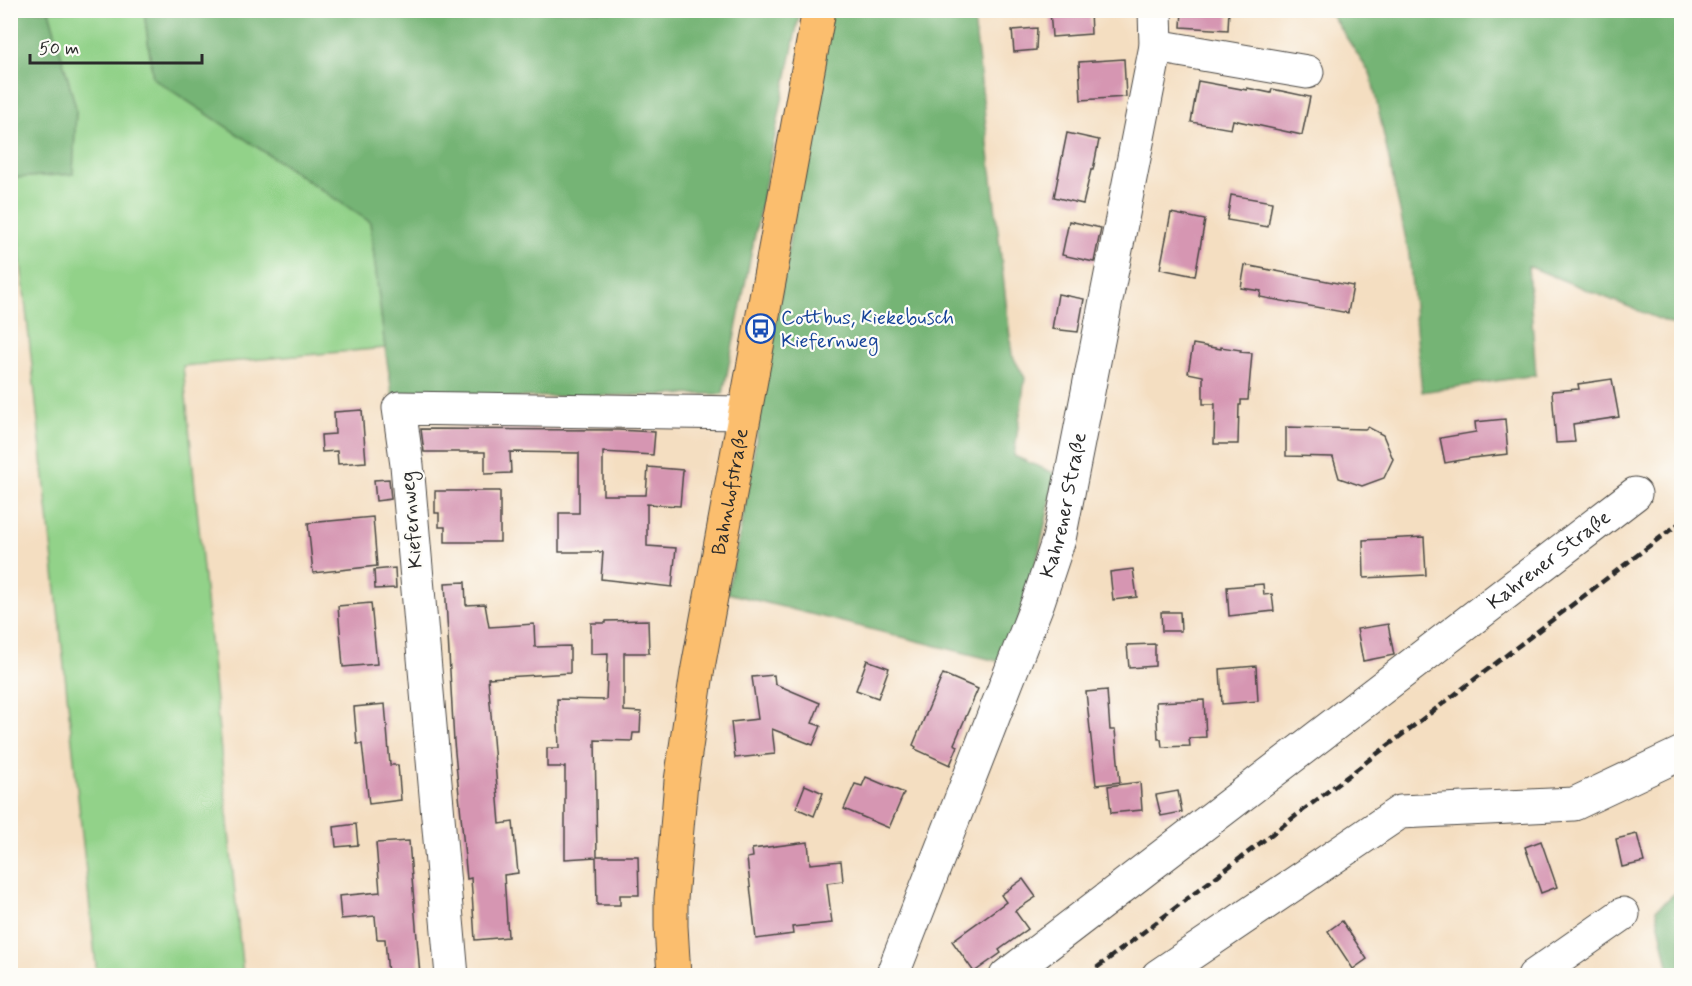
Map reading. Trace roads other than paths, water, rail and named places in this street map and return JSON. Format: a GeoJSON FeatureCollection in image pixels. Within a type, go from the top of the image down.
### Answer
{"type":"FeatureCollection","features":[{"type":"Feature","properties":{"kind":"main road","name":"Bahnhofstraße"},"geometry":{"type":"LineString","coordinates":[[674,975],[670,926],[671,898],[681,781],[697,673],[819,10]]}},
{"type":"Feature","properties":{"kind":"street","name":"Kahrener Straße"},"geometry":{"type":"LineString","coordinates":[[892,975],[1034,613],[1059,539],[1156,46],[1155,10]]}},
{"type":"Feature","properties":{"kind":"street"},"geometry":{"type":"LineString","coordinates":[[1156,46],[1307,72]]}},
{"type":"Feature","properties":{"kind":"street","name":"Kiefernweg"},"geometry":{"type":"LineString","coordinates":[[452,975],[408,476],[399,408],[744,413]]}},
{"type":"Feature","properties":{"kind":"street","name":"Kahrener Straße"},"geometry":{"type":"LineString","coordinates":[[1006,975],[1635,494]]}},
{"type":"Feature","properties":{"kind":"street"},"geometry":{"type":"LineString","coordinates":[[1158,975],[1400,812],[1574,804],[1680,753]]}},
{"type":"Feature","properties":{"kind":"street"},"geometry":{"type":"LineString","coordinates":[[1534,975],[1623,914]]}},
{"type":"Feature","properties":{"kind":"railway"},"geometry":{"type":"LineString","coordinates":[[1086,976],[1682,521]]}},
{"type":"Feature","properties":{"kind":"place","name":"Cottbus, Kiekebusch Kiefernweg"},"geometry":{"type":"Point","coordinates":[760,329]}}]}
